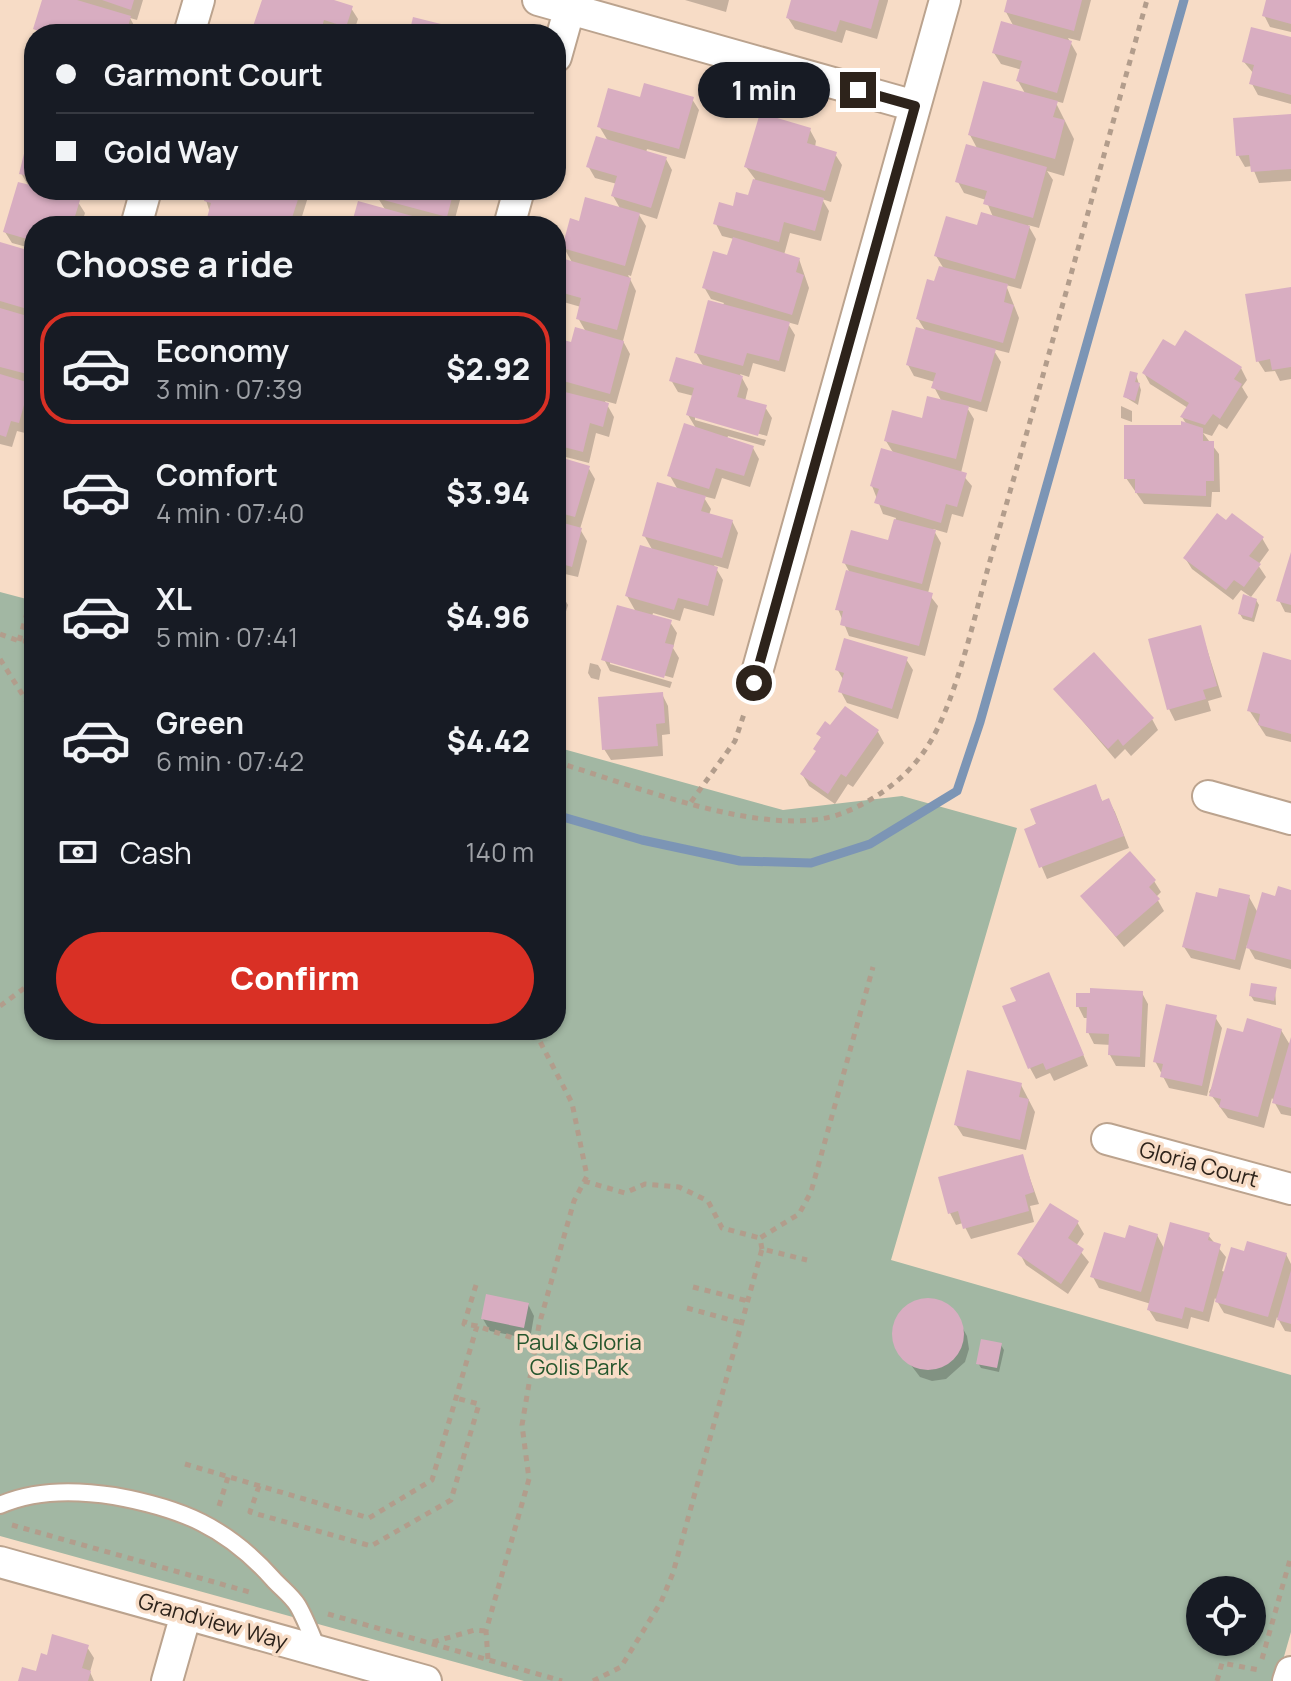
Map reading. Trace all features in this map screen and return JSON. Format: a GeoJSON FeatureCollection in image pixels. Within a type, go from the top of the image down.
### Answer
{"type":"FeatureCollection","features":[{"type":"Feature","properties":{"kind":"street"},"geometry":{"type":"LineString","coordinates":[[192,24],[199,0]]}},
{"type":"Feature","properties":{"kind":"street"},"geometry":{"type":"LineString","coordinates":[[538,0],[571,4],[915,106]]}},
{"type":"Feature","properties":{"kind":"street"},"geometry":{"type":"LineString","coordinates":[[754,683],[945,0]]}},
{"type":"Feature","properties":{"kind":"street"},"geometry":{"type":"LineString","coordinates":[[565,24],[571,4]]}},
{"type":"Feature","properties":{"kind":"street"},"geometry":{"type":"LineString","coordinates":[[1208,796],[1291,819]]}},
{"type":"Feature","properties":{"kind":"street","name":"Gloria Court"},"geometry":{"type":"LineString","coordinates":[[1107,1139],[1291,1189]]}},
{"type":"Feature","properties":{"kind":"street","name":"Grandview Way"},"geometry":{"type":"LineString","coordinates":[[0,1562],[426,1681]]}},
{"type":"Feature","properties":{"kind":"street"},"geometry":{"type":"LineString","coordinates":[[167,1681],[186,1614]]}},
{"type":"Feature","properties":{"kind":"street"},"geometry":{"type":"LineString","coordinates":[[1288,1681],[1291,1672]]}},
{"type":"Feature","properties":{"kind":"lane"},"geometry":{"type":"LineString","coordinates":[[0,1505],[42,1492],[100,1494],[150,1503],[213,1527],[259,1562],[297,1605],[318,1651]]}},
{"type":"Feature","properties":{"kind":"path"},"geometry":{"type":"LineString","coordinates":[[566,765],[691,802],[770,820],[812,821],[842,813],[878,795],[903,776],[927,747],[945,712],[1147,0]]}},
{"type":"Feature","properties":{"kind":"path"},"geometry":{"type":"LineString","coordinates":[[19,641],[24,623]]}},
{"type":"Feature","properties":{"kind":"path"},"geometry":{"type":"LineString","coordinates":[[0,634],[24,641]]}},
{"type":"Feature","properties":{"kind":"path"},"geometry":{"type":"LineString","coordinates":[[0,659],[24,699]]}},
{"type":"Feature","properties":{"kind":"path"},"geometry":{"type":"LineString","coordinates":[[691,802],[735,741],[754,683]]}},
{"type":"Feature","properties":{"kind":"path"},"geometry":{"type":"LineString","coordinates":[[584,1181],[625,1193],[645,1184],[679,1187],[708,1201],[722,1228],[760,1238],[799,1214],[811,1192],[873,967]]}},
{"type":"Feature","properties":{"kind":"path"},"geometry":{"type":"LineString","coordinates":[[0,1006],[24,988]]}},
{"type":"Feature","properties":{"kind":"path"},"geometry":{"type":"LineString","coordinates":[[488,1659],[486,1631],[529,1479],[522,1425],[537,1346],[570,1215],[587,1176],[572,1103],[539,1040]]}},
{"type":"Feature","properties":{"kind":"path"},"geometry":{"type":"LineString","coordinates":[[593,1681],[621,1667],[661,1602],[673,1573],[762,1249],[760,1238]]}},
{"type":"Feature","properties":{"kind":"path"},"geometry":{"type":"LineString","coordinates":[[762,1249],[807,1260]]}},
{"type":"Feature","properties":{"kind":"path"},"geometry":{"type":"LineString","coordinates":[[476,1285],[464,1324],[537,1346]]}},
{"type":"Feature","properties":{"kind":"path"},"geometry":{"type":"LineString","coordinates":[[693,1287],[748,1301]]}},
{"type":"Feature","properties":{"kind":"path"},"geometry":{"type":"LineString","coordinates":[[687,1308],[742,1323]]}},
{"type":"Feature","properties":{"kind":"path"},"geometry":{"type":"LineString","coordinates":[[185,1464],[369,1518],[432,1480],[477,1326]]}},
{"type":"Feature","properties":{"kind":"path"},"geometry":{"type":"LineString","coordinates":[[259,1486],[250,1512],[371,1546],[451,1500],[479,1404],[456,1398]]}},
{"type":"Feature","properties":{"kind":"path"},"geometry":{"type":"LineString","coordinates":[[213,1527],[228,1477]]}},
{"type":"Feature","properties":{"kind":"path"},"geometry":{"type":"LineString","coordinates":[[1256,1681],[1291,1556]]}},
{"type":"Feature","properties":{"kind":"path"},"geometry":{"type":"LineString","coordinates":[[430,1643],[475,1630],[486,1631]]}},
{"type":"Feature","properties":{"kind":"path"},"geometry":{"type":"LineString","coordinates":[[1217,1681],[1222,1663],[1259,1670]]}},
{"type":"Feature","properties":{"kind":"green space","name":"Paul & Gloria Golis Park"},"geometry":{"type":"Polygon","coordinates":[[[0,592],[24,598],[24,1040],[566,1040],[566,750],[783,810],[902,796],[1017,828],[891,1260],[1291,1375],[1291,1632],[1277,1681],[524,1681],[0,1536],[0,592]]]}},
{"type":"Feature","properties":{"kind":"building"},"geometry":{"type":"Polygon","coordinates":[[[42,0],[77,0],[131,16],[129,24],[35,24],[42,0]]]}},
{"type":"Feature","properties":{"kind":"building"},"geometry":{"type":"Polygon","coordinates":[[[102,0],[134,0],[131,10],[102,0]]]}},
{"type":"Feature","properties":{"kind":"building"},"geometry":{"type":"Polygon","coordinates":[[[262,0],[334,0],[353,6],[347,24],[324,20],[323,24],[254,24],[262,0]]]}},
{"type":"Feature","properties":{"kind":"building"},"geometry":{"type":"Polygon","coordinates":[[[791,0],[879,0],[871,29],[840,20],[836,32],[786,18],[791,0]]]}},
{"type":"Feature","properties":{"kind":"building"},"geometry":{"type":"Polygon","coordinates":[[[1007,0],[1082,0],[1074,31],[1004,12],[1007,0]]]}},
{"type":"Feature","properties":{"kind":"building"},"geometry":{"type":"Polygon","coordinates":[[[1266,0],[1291,0],[1291,24],[1262,16],[1266,0]]]}},
{"type":"Feature","properties":{"kind":"building"},"geometry":{"type":"Polygon","coordinates":[[[413,17],[441,24],[411,24],[413,17]]]}},
{"type":"Feature","properties":{"kind":"building"},"geometry":{"type":"Polygon","coordinates":[[[1001,21],[1072,41],[1057,93],[1016,81],[1022,61],[992,53],[1001,21]]]}},
{"type":"Feature","properties":{"kind":"building"},"geometry":{"type":"Polygon","coordinates":[[[1251,27],[1291,37],[1291,95],[1249,84],[1254,65],[1242,62],[1251,27]]]}},
{"type":"Feature","properties":{"kind":"building"},"geometry":{"type":"Polygon","coordinates":[[[983,81],[1058,101],[1053,117],[1065,120],[1055,159],[968,135],[983,81]]]}},
{"type":"Feature","properties":{"kind":"building"},"geometry":{"type":"Polygon","coordinates":[[[644,83],[694,97],[679,149],[597,127],[608,88],[640,97],[644,83]]]}},
{"type":"Feature","properties":{"kind":"building"},"geometry":{"type":"Polygon","coordinates":[[[760,113],[811,128],[807,143],[837,152],[825,191],[744,167],[760,113]]]}},
{"type":"Feature","properties":{"kind":"building"},"geometry":{"type":"Polygon","coordinates":[[[1291,114],[1291,169],[1251,172],[1249,155],[1236,156],[1233,118],[1291,114]]]}},
{"type":"Feature","properties":{"kind":"building"},"geometry":{"type":"Polygon","coordinates":[[[596,136],[667,157],[651,208],[611,196],[617,176],[586,167],[596,136]]]}},
{"type":"Feature","properties":{"kind":"building"},"geometry":{"type":"Polygon","coordinates":[[[966,144],[1047,167],[1033,218],[983,204],[987,191],[955,182],[966,144]]]}},
{"type":"Feature","properties":{"kind":"building"},"geometry":{"type":"Polygon","coordinates":[[[24,154],[24,175],[19,174],[24,154]]]}},
{"type":"Feature","properties":{"kind":"building"},"geometry":{"type":"Polygon","coordinates":[[[753,179],[824,198],[815,231],[784,222],[779,242],[713,224],[719,202],[733,206],[736,192],[748,195],[753,179]]]}},
{"type":"Feature","properties":{"kind":"building"},"geometry":{"type":"Polygon","coordinates":[[[18,182],[24,184],[24,200],[80,200],[75,216],[24,216],[24,238],[3,232],[18,182]]]}},
{"type":"Feature","properties":{"kind":"building"},"geometry":{"type":"Polygon","coordinates":[[[585,197],[640,213],[625,266],[566,249],[570,218],[579,221],[585,197]]]}},
{"type":"Feature","properties":{"kind":"building"},"geometry":{"type":"Polygon","coordinates":[[[298,200],[293,216],[208,216],[211,203],[204,201],[298,200]]]}},
{"type":"Feature","properties":{"kind":"building"},"geometry":{"type":"Polygon","coordinates":[[[383,200],[451,200],[447,216],[383,200]]]}},
{"type":"Feature","properties":{"kind":"building"},"geometry":{"type":"Polygon","coordinates":[[[358,201],[412,216],[354,216],[358,201]]]}},
{"type":"Feature","properties":{"kind":"building"},"geometry":{"type":"Polygon","coordinates":[[[981,212],[1030,226],[1015,279],[934,256],[946,216],[977,225],[981,212]]]}},
{"type":"Feature","properties":{"kind":"building"},"geometry":{"type":"Polygon","coordinates":[[[733,237],[800,258],[796,272],[804,275],[792,315],[702,288],[713,251],[727,255],[733,237]]]}},
{"type":"Feature","properties":{"kind":"building"},"geometry":{"type":"Polygon","coordinates":[[[0,242],[24,249],[24,308],[0,301],[0,242]]]}},
{"type":"Feature","properties":{"kind":"building"},"geometry":{"type":"Polygon","coordinates":[[[566,259],[631,278],[617,330],[576,319],[581,298],[566,294],[566,259]]]}},
{"type":"Feature","properties":{"kind":"building"},"geometry":{"type":"Polygon","coordinates":[[[939,266],[1008,284],[1004,302],[1014,305],[1003,343],[916,319],[927,279],[934,281],[939,266]]]}},
{"type":"Feature","properties":{"kind":"building"},"geometry":{"type":"Polygon","coordinates":[[[1291,287],[1291,367],[1272,370],[1270,359],[1256,362],[1245,294],[1291,287]]]}},
{"type":"Feature","properties":{"kind":"building"},"geometry":{"type":"Polygon","coordinates":[[[708,300],[790,322],[779,361],[747,353],[743,366],[694,353],[708,300]]]}},
{"type":"Feature","properties":{"kind":"building"},"geometry":{"type":"Polygon","coordinates":[[[0,308],[24,315],[24,373],[0,367],[0,308]]]}},
{"type":"Feature","properties":{"kind":"building"},"geometry":{"type":"Polygon","coordinates":[[[575,327],[624,341],[610,394],[566,382],[566,341],[571,342],[575,327]]]}},
{"type":"Feature","properties":{"kind":"building"},"geometry":{"type":"Polygon","coordinates":[[[916,327],[996,349],[981,402],[931,388],[936,373],[906,365],[916,327]]]}},
{"type":"Feature","properties":{"kind":"building"},"geometry":{"type":"Polygon","coordinates":[[[1185,330],[1242,367],[1234,379],[1242,384],[1220,419],[1213,414],[1205,425],[1180,417],[1189,403],[1142,373],[1163,339],[1175,346],[1185,330]]]}},
{"type":"Feature","properties":{"kind":"building"},"geometry":{"type":"Polygon","coordinates":[[[676,357],[743,376],[737,397],[767,405],[758,436],[686,415],[694,388],[669,381],[676,357]]]}},
{"type":"Feature","properties":{"kind":"building"},"geometry":{"type":"Polygon","coordinates":[[[1130,371],[1138,373],[1135,382],[1140,383],[1135,401],[1123,397],[1130,371]]]}},
{"type":"Feature","properties":{"kind":"building"},"geometry":{"type":"Polygon","coordinates":[[[0,374],[24,381],[24,405],[19,423],[11,421],[6,437],[0,435],[0,374]]]}},
{"type":"Feature","properties":{"kind":"building"},"geometry":{"type":"Polygon","coordinates":[[[566,392],[609,403],[603,427],[590,423],[583,452],[566,448],[566,392]]]}},
{"type":"Feature","properties":{"kind":"building"},"geometry":{"type":"Polygon","coordinates":[[[927,396],[969,406],[956,459],[884,441],[892,410],[922,418],[927,396]]]}},
{"type":"Feature","properties":{"kind":"building"},"geometry":{"type":"Polygon","coordinates":[[[1181,421],[1203,428],[1203,441],[1214,441],[1214,481],[1206,481],[1206,496],[1135,493],[1135,479],[1124,479],[1124,425],[1181,425],[1181,421]]]}},
{"type":"Feature","properties":{"kind":"building"},"geometry":{"type":"Polygon","coordinates":[[[684,423],[754,446],[744,476],[716,468],[709,489],[667,476],[684,423]]]}},
{"type":"Feature","properties":{"kind":"building"},"geometry":{"type":"Polygon","coordinates":[[[881,448],[967,473],[957,507],[946,504],[941,523],[874,503],[879,489],[870,486],[881,448]]]}},
{"type":"Feature","properties":{"kind":"building"},"geometry":{"type":"Polygon","coordinates":[[[566,459],[590,466],[575,517],[566,515],[566,459]]]}},
{"type":"Feature","properties":{"kind":"building"},"geometry":{"type":"Polygon","coordinates":[[[657,482],[706,496],[701,511],[733,520],[722,558],[642,536],[657,482]]]}},
{"type":"Feature","properties":{"kind":"building"},"geometry":{"type":"Polygon","coordinates":[[[1217,513],[1226,520],[1232,513],[1264,537],[1249,556],[1261,564],[1244,587],[1234,580],[1226,590],[1183,558],[1217,513]]]}},
{"type":"Feature","properties":{"kind":"building"},"geometry":{"type":"Polygon","coordinates":[[[894,519],[936,530],[922,584],[842,563],[851,530],[888,540],[894,519]]]}},
{"type":"Feature","properties":{"kind":"building"},"geometry":{"type":"Polygon","coordinates":[[[566,524],[582,528],[572,567],[566,565],[566,524]]]}},
{"type":"Feature","properties":{"kind":"building"},"geometry":{"type":"Polygon","coordinates":[[[640,545],[718,567],[708,606],[678,598],[674,610],[625,596],[640,545]]]}},
{"type":"Feature","properties":{"kind":"building"},"geometry":{"type":"Polygon","coordinates":[[[1291,552],[1291,605],[1276,601],[1291,552]]]}},
{"type":"Feature","properties":{"kind":"building"},"geometry":{"type":"Polygon","coordinates":[[[846,570],[933,593],[919,646],[840,625],[843,611],[835,610],[846,570]]]}},
{"type":"Feature","properties":{"kind":"building"},"geometry":{"type":"Polygon","coordinates":[[[1243,594],[1257,599],[1252,618],[1238,614],[1243,594]]]}},
{"type":"Feature","properties":{"kind":"building"},"geometry":{"type":"Polygon","coordinates":[[[617,605],[672,620],[665,643],[674,645],[664,678],[601,660],[617,605]]]}},
{"type":"Feature","properties":{"kind":"building"},"geometry":{"type":"Polygon","coordinates":[[[1201,625],[1217,686],[1203,690],[1206,699],[1167,710],[1148,639],[1201,625]]]}},
{"type":"Feature","properties":{"kind":"building"},"geometry":{"type":"Polygon","coordinates":[[[844,638],[908,657],[892,709],[838,692],[844,673],[835,670],[844,638]]]}},
{"type":"Feature","properties":{"kind":"building"},"geometry":{"type":"Polygon","coordinates":[[[1094,652],[1154,718],[1123,746],[1118,739],[1108,749],[1053,689],[1094,652]]]}},
{"type":"Feature","properties":{"kind":"building"},"geometry":{"type":"Polygon","coordinates":[[[1263,652],[1291,660],[1291,734],[1258,725],[1260,714],[1247,711],[1263,652]]]}},
{"type":"Feature","properties":{"kind":"building"},"geometry":{"type":"Polygon","coordinates":[[[663,692],[665,723],[656,724],[658,746],[602,750],[598,697],[663,692]]]}},
{"type":"Feature","properties":{"kind":"building"},"geometry":{"type":"Polygon","coordinates":[[[845,706],[879,730],[846,777],[841,774],[828,794],[800,774],[816,751],[813,749],[821,737],[816,734],[825,721],[830,725],[845,706]]]}},
{"type":"Feature","properties":{"kind":"building"},"geometry":{"type":"Polygon","coordinates":[[[1096,784],[1102,801],[1109,798],[1124,836],[1039,868],[1024,829],[1036,824],[1030,809],[1096,784]]]}},
{"type":"Feature","properties":{"kind":"building"},"geometry":{"type":"Polygon","coordinates":[[[1130,851],[1156,880],[1149,887],[1160,899],[1116,937],[1080,896],[1130,851]]]}},
{"type":"Feature","properties":{"kind":"building"},"geometry":{"type":"Polygon","coordinates":[[[1278,886],[1291,890],[1291,960],[1246,948],[1262,892],[1275,896],[1278,886]]]}},
{"type":"Feature","properties":{"kind":"building"},"geometry":{"type":"Polygon","coordinates":[[[1219,888],[1250,895],[1235,960],[1182,947],[1196,892],[1217,897],[1219,888]]]}},
{"type":"Feature","properties":{"kind":"building"},"geometry":{"type":"Polygon","coordinates":[[[1049,972],[1084,1055],[1046,1070],[1043,1063],[1028,1069],[1002,1006],[1016,1001],[1010,988],[1049,972]]]}},
{"type":"Feature","properties":{"kind":"building"},"geometry":{"type":"Polygon","coordinates":[[[1251,983],[1277,987],[1274,1001],[1249,996],[1251,983]]]}},
{"type":"Feature","properties":{"kind":"building"},"geometry":{"type":"Polygon","coordinates":[[[1090,988],[1143,991],[1140,1057],[1108,1055],[1109,1034],[1086,1033],[1087,1007],[1076,1007],[1076,993],[1090,993],[1090,988]]]}},
{"type":"Feature","properties":{"kind":"building"},"geometry":{"type":"Polygon","coordinates":[[[1166,1004],[1217,1015],[1202,1086],[1160,1077],[1163,1064],[1153,1062],[1166,1004]]]}},
{"type":"Feature","properties":{"kind":"building"},"geometry":{"type":"Polygon","coordinates":[[[1247,1018],[1282,1029],[1258,1117],[1219,1107],[1221,1099],[1209,1096],[1227,1028],[1243,1032],[1247,1018]]]}},
{"type":"Feature","properties":{"kind":"building"},"geometry":{"type":"Polygon","coordinates":[[[1291,1037],[1291,1108],[1272,1103],[1291,1037]]]}},
{"type":"Feature","properties":{"kind":"building"},"geometry":{"type":"Polygon","coordinates":[[[967,1070],[1022,1083],[1019,1097],[1029,1099],[1020,1140],[954,1125],[967,1070]]]}},
{"type":"Feature","properties":{"kind":"building"},"geometry":{"type":"Polygon","coordinates":[[[1023,1154],[1034,1192],[1025,1195],[1029,1211],[963,1229],[958,1211],[948,1214],[938,1177],[1023,1154]]]}},
{"type":"Feature","properties":{"kind":"building"},"geometry":{"type":"Polygon","coordinates":[[[1050,1203],[1079,1221],[1068,1238],[1084,1249],[1061,1284],[1017,1254],[1050,1203]]]}},
{"type":"Feature","properties":{"kind":"building"},"geometry":{"type":"Polygon","coordinates":[[[1170,1222],[1210,1233],[1208,1240],[1221,1244],[1203,1312],[1185,1307],[1182,1319],[1147,1310],[1170,1222]]]}},
{"type":"Feature","properties":{"kind":"building"},"geometry":{"type":"Polygon","coordinates":[[[1129,1225],[1158,1234],[1141,1292],[1090,1277],[1104,1232],[1125,1238],[1129,1225]]]}},
{"type":"Feature","properties":{"kind":"building"},"geometry":{"type":"Polygon","coordinates":[[[1247,1241],[1287,1253],[1268,1317],[1215,1302],[1231,1247],[1244,1251],[1247,1241]]]}},
{"type":"Feature","properties":{"kind":"building"},"geometry":{"type":"Polygon","coordinates":[[[1291,1270],[1291,1324],[1277,1320],[1291,1270]]]}},
{"type":"Feature","properties":{"kind":"building"},"geometry":{"type":"Polygon","coordinates":[[[486,1294],[529,1303],[524,1328],[481,1319],[486,1294]]]}},
{"type":"Feature","properties":{"kind":"building"},"geometry":{"type":"Polygon","coordinates":[[[928,1298],[948,1304],[958,1314],[964,1334],[958,1354],[948,1364],[928,1370],[908,1364],[898,1354],[892,1334],[898,1314],[908,1304],[928,1298]]]}},
{"type":"Feature","properties":{"kind":"building"},"geometry":{"type":"Polygon","coordinates":[[[981,1339],[1002,1343],[997,1368],[976,1364],[981,1339]]]}},
{"type":"Feature","properties":{"kind":"building"},"geometry":{"type":"Polygon","coordinates":[[[52,1634],[89,1645],[82,1668],[91,1671],[88,1681],[18,1681],[22,1667],[36,1671],[41,1653],[47,1655],[52,1634]]]}},
{"type":"Feature","properties":{"kind":"waterway"},"geometry":{"type":"LineString","coordinates":[[566,818],[642,840],[740,861],[811,863],[870,844],[957,791],[980,722],[1184,0]]}},
{"type":"Feature","properties":{"kind":"route"},"geometry":{"type":"LineString","coordinates":[[754,683],[915,106],[858,90]]}}]}
